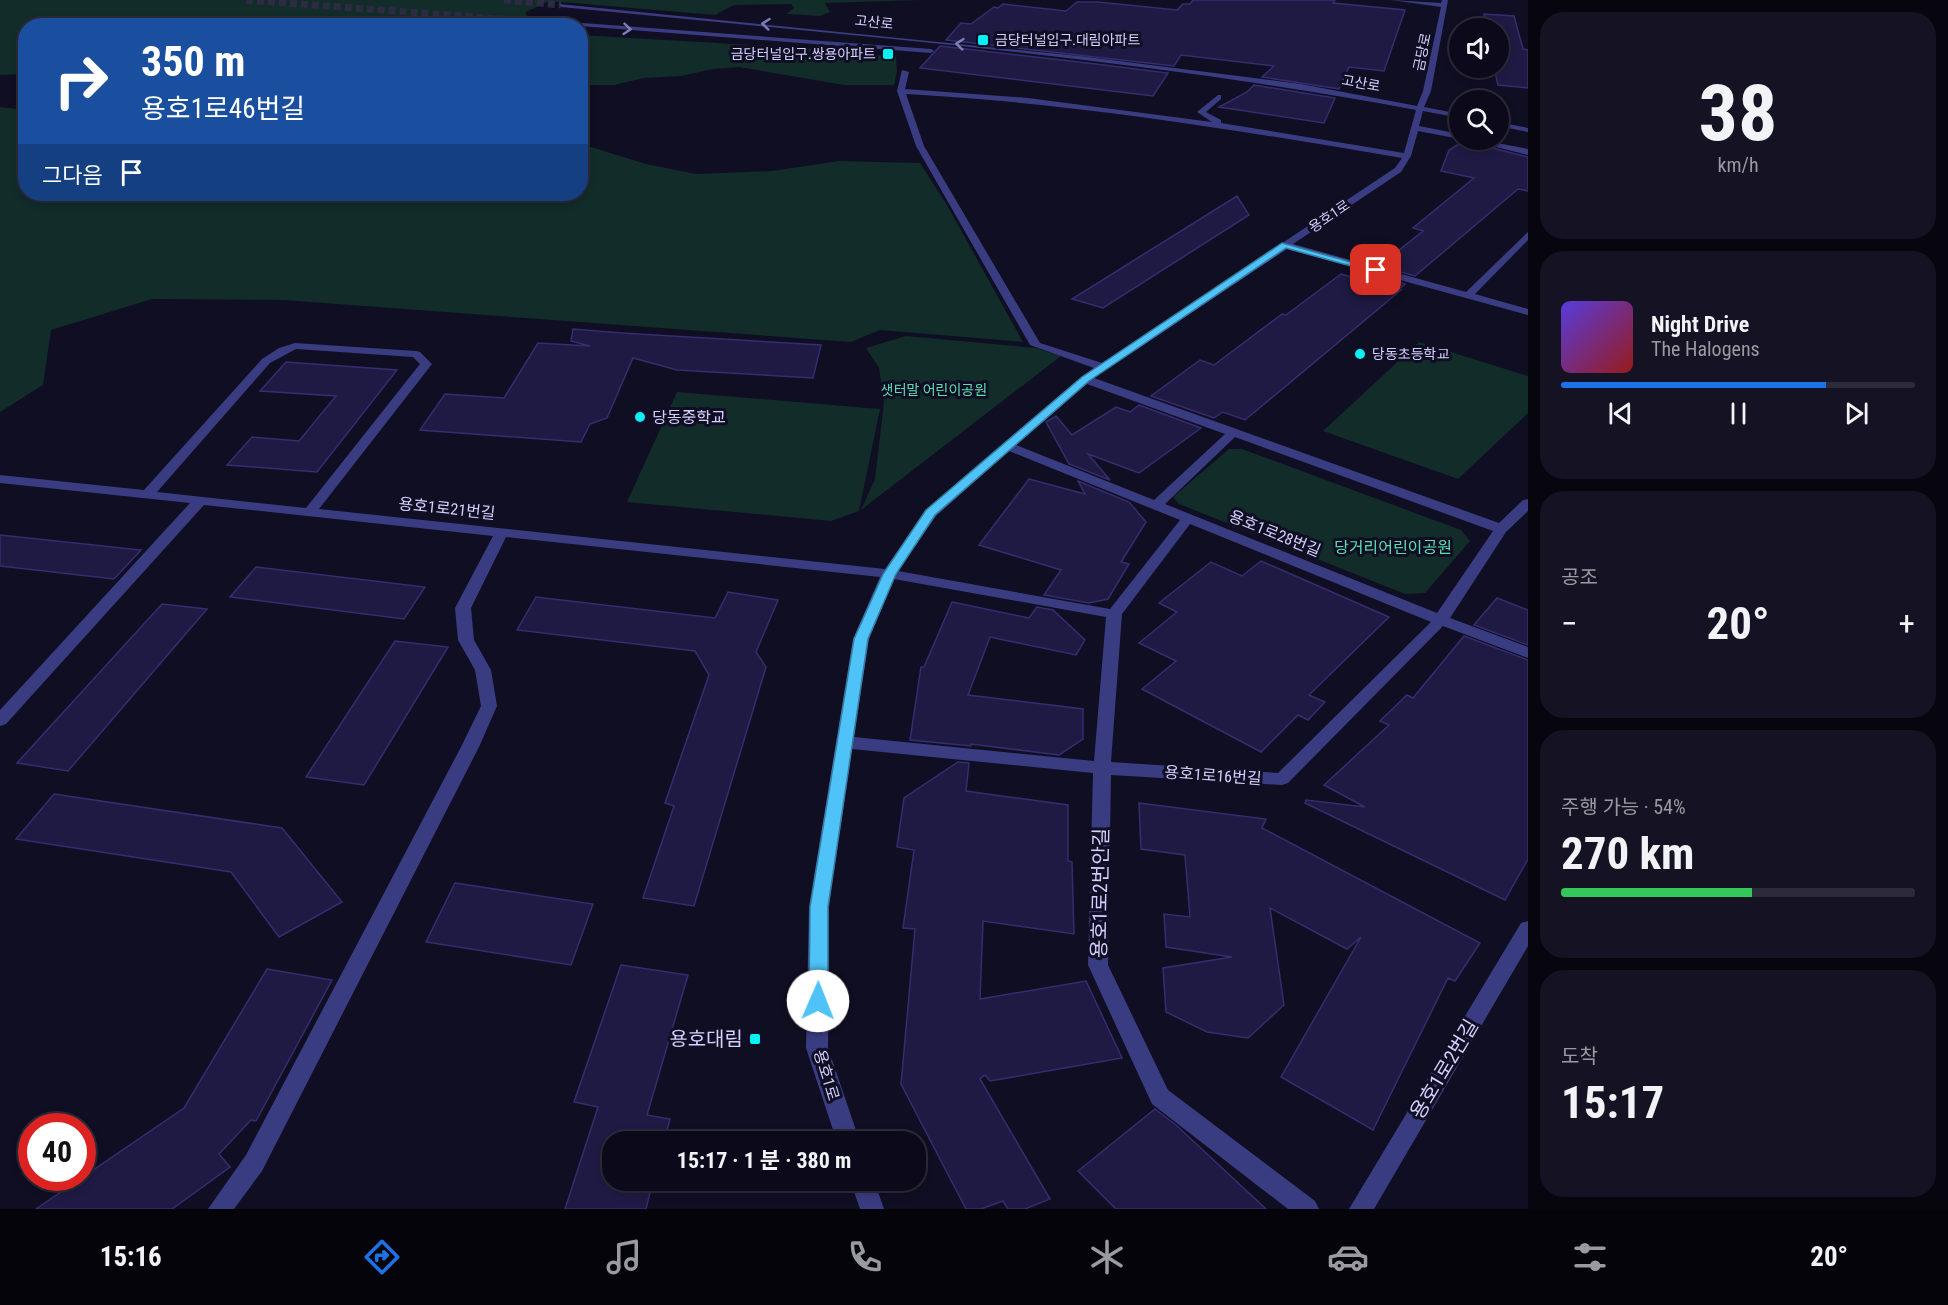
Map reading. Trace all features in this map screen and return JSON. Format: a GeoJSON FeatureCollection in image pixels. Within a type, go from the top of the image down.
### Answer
{"type":"FeatureCollection","features":[{"type":"Feature","properties":{"kind":"street"},"geometry":{"type":"LineString","coordinates":[[1394,0],[1445,3]]}},
{"type":"Feature","properties":{"kind":"street","name":"금당로"},"geometry":{"type":"LineString","coordinates":[[1420,108],[1427,91],[1445,3]]}},
{"type":"Feature","properties":{"kind":"street","name":"고산로"},"geometry":{"type":"LineString","coordinates":[[561,5],[984,46],[1301,87],[1449,114]]}},
{"type":"Feature","properties":{"kind":"street","name":"고산로"},"geometry":{"type":"LineString","coordinates":[[588,25],[939,52]]}},
{"type":"Feature","properties":{"kind":"street","name":"고산로"},"geometry":{"type":"LineString","coordinates":[[961,53],[1185,73]]}},
{"type":"Feature","properties":{"kind":"street"},"geometry":{"type":"LineString","coordinates":[[905,72],[901,91],[920,146],[1036,345],[1104,367]]}},
{"type":"Feature","properties":{"kind":"street"},"geometry":{"type":"LineString","coordinates":[[901,91],[971,95],[1226,126],[1407,156]]}},
{"type":"Feature","properties":{"kind":"street"},"geometry":{"type":"LineString","coordinates":[[1218,97],[1201,112],[1226,126]]}},
{"type":"Feature","properties":{"kind":"street","name":"용호1로"},"geometry":{"type":"LineString","coordinates":[[845,1131],[818,1048],[819,907],[861,639],[889,574],[931,513],[1085,379],[1398,170],[1407,156],[1420,108]]}},
{"type":"Feature","properties":{"kind":"street"},"geometry":{"type":"LineString","coordinates":[[1509,126],[1528,130]]}},
{"type":"Feature","properties":{"kind":"street"},"geometry":{"type":"LineString","coordinates":[[1415,128],[1449,135]]}},
{"type":"Feature","properties":{"kind":"street"},"geometry":{"type":"LineString","coordinates":[[1509,148],[1528,152]]}},
{"type":"Feature","properties":{"kind":"street"},"geometry":{"type":"LineString","coordinates":[[1467,296],[1528,236]]}},
{"type":"Feature","properties":{"kind":"street"},"geometry":{"type":"LineString","coordinates":[[1285,245],[1528,312]]}},
{"type":"Feature","properties":{"kind":"street"},"geometry":{"type":"LineString","coordinates":[[147,495],[266,361],[283,350],[295,346],[416,354],[426,364],[310,512]]}},
{"type":"Feature","properties":{"kind":"street"},"geometry":{"type":"LineString","coordinates":[[1085,379],[1501,530]]}},
{"type":"Feature","properties":{"kind":"street"},"geometry":{"type":"LineString","coordinates":[[1158,504],[1234,432]]}},
{"type":"Feature","properties":{"kind":"street","name":"용호1로28번길"},"geometry":{"type":"LineString","coordinates":[[1008,446],[1158,504],[1440,621],[1528,653]]}},
{"type":"Feature","properties":{"kind":"street","name":"용호1로21번길"},"geometry":{"type":"LineString","coordinates":[[0,479],[889,574],[1114,614]]}},
{"type":"Feature","properties":{"kind":"street"},"geometry":{"type":"LineString","coordinates":[[0,720],[201,500]]}},
{"type":"Feature","properties":{"kind":"street","name":"용호1로16번길"},"geometry":{"type":"LineString","coordinates":[[845,742],[1102,768],[1282,779],[1440,621],[1501,530],[1528,503]]}},
{"type":"Feature","properties":{"kind":"street"},"geometry":{"type":"LineString","coordinates":[[1114,614],[1189,517]]}},
{"type":"Feature","properties":{"kind":"street"},"geometry":{"type":"LineString","coordinates":[[220,1209],[254,1163],[470,747],[489,706],[483,669],[466,640],[463,608],[502,532]]}},
{"type":"Feature","properties":{"kind":"street","name":"용호1로2번안길"},"geometry":{"type":"LineString","coordinates":[[1114,614],[1102,768],[1098,965],[1160,1097],[1307,1209]]}},
{"type":"Feature","properties":{"kind":"street","name":"용호1로2번길"},"geometry":{"type":"LineString","coordinates":[[1360,1209],[1528,929]]}},
{"type":"Feature","properties":{"kind":"street"},"geometry":{"type":"LineString","coordinates":[[866,1191],[872,1209]]}},
{"type":"Feature","properties":{"kind":"green space"},"geometry":{"type":"Polygon","coordinates":[[[0,0],[921,0],[825,3],[830,12],[820,16],[786,14],[794,8],[791,4],[734,5],[715,15],[549,1],[526,12],[527,18],[18,18],[18,74],[0,75],[0,0]]]}},
{"type":"Feature","properties":{"kind":"green space"},"geometry":{"type":"Polygon","coordinates":[[[588,35],[804,48],[896,57],[897,71],[894,85],[844,85],[739,67],[713,69],[681,76],[644,78],[614,85],[588,85],[588,35]]]}},
{"type":"Feature","properties":{"kind":"green space"},"geometry":{"type":"Polygon","coordinates":[[[0,107],[18,109],[18,201],[588,201],[588,146],[646,164],[696,174],[772,171],[839,161],[920,163],[947,205],[1023,342],[880,330],[851,342],[283,300],[152,299],[51,330],[43,385],[0,412],[0,107]]]}},
{"type":"Feature","properties":{"kind":"green space","name":"샛터말 어린이공원"},"geometry":{"type":"Polygon","coordinates":[[[906,336],[1036,348],[1061,356],[861,510],[875,479],[884,402],[879,368],[866,348],[906,336]]]}},
{"type":"Feature","properties":{"kind":"green space"},"geometry":{"type":"Polygon","coordinates":[[[1419,342],[1528,376],[1528,413],[1458,479],[1323,431],[1419,342]]]}},
{"type":"Feature","properties":{"kind":"green space"},"geometry":{"type":"Polygon","coordinates":[[[677,392],[880,409],[859,511],[831,521],[627,502],[677,392]]]}},
{"type":"Feature","properties":{"kind":"green space","name":"당거리어린이공원"},"geometry":{"type":"Polygon","coordinates":[[[1229,449],[1242,449],[1461,530],[1470,541],[1425,593],[1405,594],[1179,504],[1173,497],[1229,449]]]}},
{"type":"Feature","properties":{"kind":"building"},"geometry":{"type":"Polygon","coordinates":[[[1193,0],[1335,0],[1333,3],[1405,10],[1384,71],[1349,67],[1339,89],[1262,77],[1274,66],[1181,55],[1174,66],[946,40],[961,23],[971,24],[994,7],[998,8],[1003,4],[1066,11],[1077,2],[1098,2],[1177,10],[1183,4],[1190,4],[1193,0]]]}},
{"type":"Feature","properties":{"kind":"building"},"geometry":{"type":"Polygon","coordinates":[[[1484,14],[1514,16],[1523,49],[1528,50],[1528,88],[1498,85],[1496,78],[1509,78],[1509,18],[1485,18],[1484,14]]]}},
{"type":"Feature","properties":{"kind":"building"},"geometry":{"type":"Polygon","coordinates":[[[940,46],[1168,73],[1153,96],[920,68],[940,46]]]}},
{"type":"Feature","properties":{"kind":"building"},"geometry":{"type":"Polygon","coordinates":[[[1254,85],[1335,98],[1324,123],[1219,107],[1247,92],[1254,85]]]}},
{"type":"Feature","properties":{"kind":"building"},"geometry":{"type":"Polygon","coordinates":[[[1449,150],[1500,150],[1528,157],[1528,191],[1518,189],[1415,276],[1379,266],[1423,231],[1413,228],[1474,178],[1441,171],[1449,150]]]}},
{"type":"Feature","properties":{"kind":"building"},"geometry":{"type":"Polygon","coordinates":[[[1237,196],[1249,215],[1103,308],[1072,299],[1237,196]]]}},
{"type":"Feature","properties":{"kind":"building"},"geometry":{"type":"Polygon","coordinates":[[[1341,274],[1361,280],[1369,274],[1405,284],[1398,290],[1401,290],[1245,420],[1223,412],[1214,418],[1151,396],[1200,360],[1214,365],[1282,314],[1286,315],[1341,274]]]}},
{"type":"Feature","properties":{"kind":"building"},"geometry":{"type":"Polygon","coordinates":[[[573,329],[821,345],[813,378],[677,370],[633,358],[607,418],[590,424],[581,442],[420,430],[445,394],[504,398],[538,343],[590,346],[571,341],[573,329]]]}},
{"type":"Feature","properties":{"kind":"building"},"geometry":{"type":"Polygon","coordinates":[[[286,362],[397,370],[317,472],[227,465],[252,437],[299,441],[336,396],[260,391],[286,362]]]}},
{"type":"Feature","properties":{"kind":"building"},"geometry":{"type":"Polygon","coordinates":[[[1139,405],[1201,428],[1139,473],[1088,454],[1110,480],[1069,464],[1046,422],[1056,416],[1072,435],[1116,407],[1130,412],[1139,405]]]}},
{"type":"Feature","properties":{"kind":"building"},"geometry":{"type":"Polygon","coordinates":[[[1029,479],[1085,494],[1078,481],[1129,502],[1146,522],[1121,562],[1129,564],[1108,599],[1089,603],[1044,595],[1061,570],[979,545],[1029,479]]]}},
{"type":"Feature","properties":{"kind":"building"},"geometry":{"type":"Polygon","coordinates":[[[0,535],[141,550],[114,579],[0,566],[0,535]]]}},
{"type":"Feature","properties":{"kind":"building"},"geometry":{"type":"Polygon","coordinates":[[[1261,561],[1389,617],[1309,695],[1325,702],[1308,720],[1298,715],[1261,752],[1142,689],[1176,661],[1139,643],[1177,612],[1159,603],[1211,562],[1242,576],[1261,561]]]}},
{"type":"Feature","properties":{"kind":"building"},"geometry":{"type":"Polygon","coordinates":[[[256,567],[425,587],[404,619],[230,597],[256,567]]]}},
{"type":"Feature","properties":{"kind":"building"},"geometry":{"type":"Polygon","coordinates":[[[728,592],[778,600],[756,652],[766,667],[694,906],[643,898],[674,806],[665,803],[709,675],[695,651],[517,630],[536,597],[715,618],[728,592]]]}},
{"type":"Feature","properties":{"kind":"building"},"geometry":{"type":"Polygon","coordinates":[[[1497,598],[1528,610],[1528,645],[1474,625],[1497,598]]]}},
{"type":"Feature","properties":{"kind":"building"},"geometry":{"type":"Polygon","coordinates":[[[952,602],[1029,618],[1037,607],[1053,610],[1085,640],[1076,655],[990,637],[968,695],[1083,709],[1083,739],[1059,755],[971,744],[971,746],[910,740],[921,667],[924,667],[952,602]]]}},
{"type":"Feature","properties":{"kind":"building"},"geometry":{"type":"Polygon","coordinates":[[[162,604],[207,609],[68,771],[17,763],[162,604]]]}},
{"type":"Feature","properties":{"kind":"building"},"geometry":{"type":"Polygon","coordinates":[[[1464,636],[1528,660],[1528,859],[1505,900],[1305,803],[1306,800],[1365,807],[1324,785],[1389,725],[1380,721],[1407,695],[1413,698],[1464,636]]]}},
{"type":"Feature","properties":{"kind":"building"},"geometry":{"type":"Polygon","coordinates":[[[395,641],[448,647],[364,785],[306,777],[395,641]]]}},
{"type":"Feature","properties":{"kind":"building"},"geometry":{"type":"Polygon","coordinates":[[[958,762],[969,763],[966,791],[1068,805],[1068,861],[1072,862],[1074,934],[983,921],[980,999],[1086,981],[1122,1058],[990,1081],[985,1075],[980,1079],[1050,1199],[1025,1209],[1008,1209],[1003,1201],[981,1209],[966,1209],[901,1084],[915,929],[903,928],[914,850],[897,847],[904,798],[958,762]]]}},
{"type":"Feature","properties":{"kind":"building"},"geometry":{"type":"Polygon","coordinates":[[[54,794],[282,828],[342,902],[279,937],[231,872],[16,839],[54,794]]]}},
{"type":"Feature","properties":{"kind":"building"},"geometry":{"type":"Polygon","coordinates":[[[1139,803],[1266,819],[1262,828],[1480,943],[1455,981],[1448,978],[1373,1130],[1281,1077],[1361,937],[1347,949],[1270,908],[1284,1005],[1248,1038],[1207,1032],[1166,1012],[1163,968],[1232,957],[1166,947],[1164,914],[1190,917],[1185,855],[1141,849],[1139,803]]]}},
{"type":"Feature","properties":{"kind":"building"},"geometry":{"type":"Polygon","coordinates":[[[455,883],[593,904],[571,965],[426,942],[455,883]]]}},
{"type":"Feature","properties":{"kind":"building"},"geometry":{"type":"Polygon","coordinates":[[[621,965],[688,975],[647,1115],[670,1119],[667,1131],[602,1131],[602,1191],[650,1191],[646,1209],[565,1209],[598,1107],[574,1102],[621,965]]]}},
{"type":"Feature","properties":{"kind":"building"},"geometry":{"type":"Polygon","coordinates":[[[267,969],[332,980],[256,1121],[251,1120],[219,1154],[230,1167],[172,1209],[36,1209],[62,1191],[96,1191],[96,1168],[184,1108],[267,969]]]}},
{"type":"Feature","properties":{"kind":"building"},"geometry":{"type":"Polygon","coordinates":[[[1155,1109],[1176,1125],[1266,1209],[1116,1209],[1078,1171],[1155,1109]]]}},
{"type":"Feature","properties":{"kind":"tunnel"},"geometry":{"type":"LineString","coordinates":[[246,0],[488,18]]}},
{"type":"Feature","properties":{"kind":"tunnel"},"geometry":{"type":"LineString","coordinates":[[504,0],[561,5]]}},
{"type":"Feature","properties":{"kind":"place","name":"금당터널입구.대림아파트"},"geometry":{"type":"Point","coordinates":[983,40]}},
{"type":"Feature","properties":{"kind":"place","name":"금당터널입구.쌍용아파트"},"geometry":{"type":"Point","coordinates":[888,54]}},
{"type":"Feature","properties":{"kind":"place","name":"당동초등학교"},"geometry":{"type":"Point","coordinates":[1360,354]}},
{"type":"Feature","properties":{"kind":"place","name":"당동중학교"},"geometry":{"type":"Point","coordinates":[640,417]}},
{"type":"Feature","properties":{"kind":"place","name":"용호대림"},"geometry":{"type":"Point","coordinates":[755,1039]}},
{"type":"Feature","properties":{"kind":"route"},"geometry":{"type":"LineString","coordinates":[[818,1001],[819,907],[861,639],[889,574],[931,513],[1085,379],[1285,245],[1376,270]]}}]}
